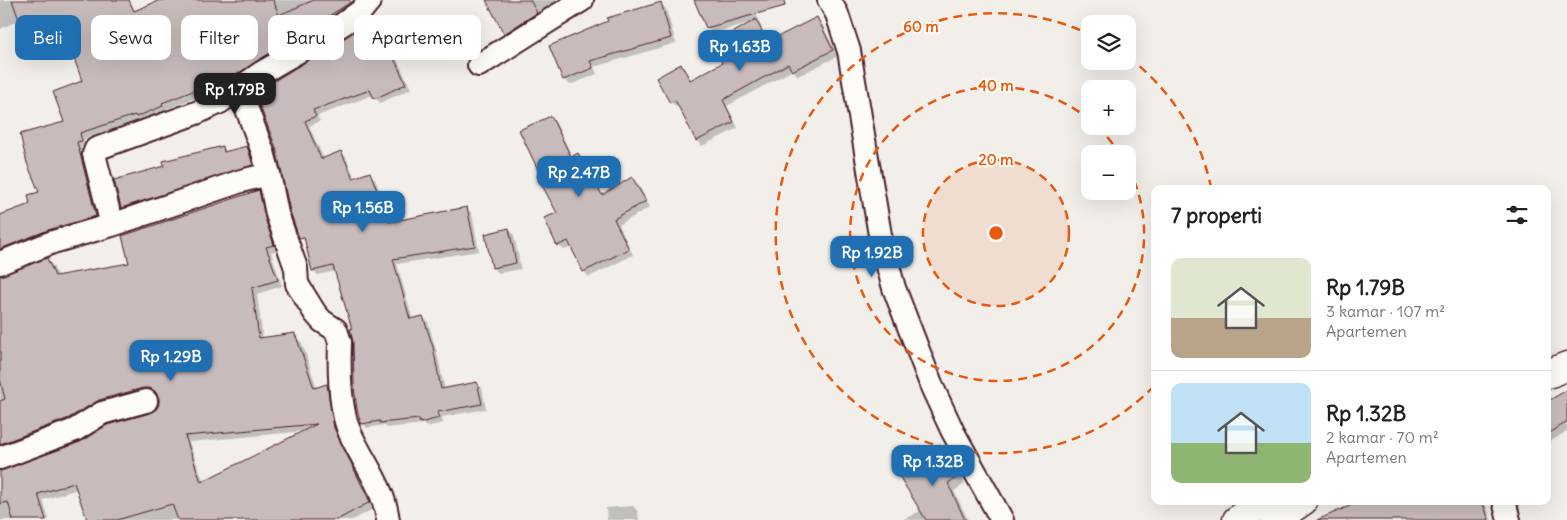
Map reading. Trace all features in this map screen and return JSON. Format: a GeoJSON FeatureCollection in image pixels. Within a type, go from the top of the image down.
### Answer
{"type":"FeatureCollection","features":[{"type":"Feature","properties":{"kind":"main road"},"geometry":{"type":"LineString","coordinates":[[1551,373],[1567,366]]}},
{"type":"Feature","properties":{"kind":"main road"},"geometry":{"type":"LineString","coordinates":[[1237,520],[1262,505]]}},
{"type":"Feature","properties":{"kind":"main road"},"geometry":{"type":"LineString","coordinates":[[1276,520],[1299,505]]}},
{"type":"Feature","properties":{"kind":"street"},"geometry":{"type":"LineString","coordinates":[[112,225],[94,154],[96,149],[196,113],[220,102],[239,88],[361,12],[370,0]]}},
{"type":"Feature","properties":{"kind":"street"},"geometry":{"type":"LineString","coordinates":[[479,65],[582,0]]}},
{"type":"Feature","properties":{"kind":"street"},"geometry":{"type":"LineString","coordinates":[[829,0],[837,14],[849,51],[878,224],[894,288],[937,398],[961,447],[1002,520]]}},
{"type":"Feature","properties":{"kind":"street"},"geometry":{"type":"LineString","coordinates":[[239,88],[264,152],[277,214],[296,268],[297,284],[315,314],[336,330],[338,335],[344,417],[379,486],[388,520]]}},
{"type":"Feature","properties":{"kind":"street"},"geometry":{"type":"LineString","coordinates":[[0,264],[53,242],[112,225],[241,181],[269,174]]}},
{"type":"Feature","properties":{"kind":"street"},"geometry":{"type":"LineString","coordinates":[[0,458],[75,430],[102,413],[146,401]]}},
{"type":"Feature","properties":{"kind":"street"},"geometry":{"type":"LineString","coordinates":[[1505,505],[1509,520]]}},
{"type":"Feature","properties":{"kind":"building"},"geometry":{"type":"Polygon","coordinates":[[[12,0],[129,0],[134,11],[160,0],[273,0],[279,15],[268,15],[268,54],[237,74],[162,103],[163,106],[136,117],[135,115],[80,133],[82,141],[77,142],[96,216],[48,230],[0,249],[0,215],[30,204],[28,195],[39,192],[27,163],[20,134],[64,122],[53,92],[82,81],[75,60],[81,60],[81,15],[17,15],[12,0]]]}},
{"type":"Feature","properties":{"kind":"building"},"geometry":{"type":"Polygon","coordinates":[[[314,0],[349,0],[351,2],[330,15],[279,15],[314,0]]]}},
{"type":"Feature","properties":{"kind":"building"},"geometry":{"type":"Polygon","coordinates":[[[486,0],[530,0],[537,13],[504,34],[486,0]]]}},
{"type":"Feature","properties":{"kind":"building"},"geometry":{"type":"Polygon","coordinates":[[[694,0],[784,0],[785,6],[706,28],[694,0]]]}},
{"type":"Feature","properties":{"kind":"building"},"geometry":{"type":"Polygon","coordinates":[[[661,2],[671,38],[590,61],[593,68],[563,80],[549,46],[608,21],[607,18],[661,2]]]}},
{"type":"Feature","properties":{"kind":"building"},"geometry":{"type":"Polygon","coordinates":[[[817,17],[833,50],[792,71],[788,64],[723,100],[734,122],[696,141],[675,100],[670,103],[656,78],[681,64],[690,80],[722,63],[714,44],[756,19],[767,42],[817,17]]]}},
{"type":"Feature","properties":{"kind":"building"},"geometry":{"type":"Polygon","coordinates":[[[354,31],[354,60],[395,60],[406,84],[374,99],[370,90],[313,110],[316,116],[305,121],[321,159],[341,151],[353,178],[370,172],[389,222],[467,207],[475,246],[393,259],[410,319],[423,316],[433,347],[441,389],[477,382],[482,404],[437,412],[439,418],[420,423],[419,419],[361,424],[354,387],[353,342],[350,329],[352,329],[333,266],[312,271],[304,237],[299,238],[290,211],[276,148],[255,93],[308,60],[344,60],[344,38],[354,31]]]}},
{"type":"Feature","properties":{"kind":"building"},"geometry":{"type":"Polygon","coordinates":[[[551,116],[571,157],[578,153],[602,195],[632,177],[646,201],[614,219],[629,249],[583,272],[568,241],[557,246],[544,218],[557,213],[537,176],[540,174],[519,130],[551,116]]]}},
{"type":"Feature","properties":{"kind":"building"},"geometry":{"type":"Polygon","coordinates":[[[223,146],[224,152],[247,146],[253,165],[121,208],[114,180],[164,166],[163,161],[223,146]]]}},
{"type":"Feature","properties":{"kind":"building"},"geometry":{"type":"Polygon","coordinates":[[[259,190],[265,218],[274,245],[266,247],[278,280],[252,288],[259,338],[295,333],[314,388],[327,384],[334,428],[370,502],[337,520],[178,520],[172,504],[117,520],[87,520],[74,483],[38,494],[46,520],[13,520],[8,502],[0,504],[0,471],[80,442],[107,425],[155,411],[159,405],[159,398],[155,391],[150,388],[143,388],[99,400],[69,418],[0,444],[0,401],[5,399],[0,379],[0,276],[47,258],[55,276],[129,263],[122,236],[259,190]],[[317,424],[185,436],[201,482],[317,424]]]}},
{"type":"Feature","properties":{"kind":"building"},"geometry":{"type":"Polygon","coordinates":[[[509,228],[516,263],[492,268],[485,234],[509,228]]]}},
{"type":"Feature","properties":{"kind":"building"},"geometry":{"type":"Polygon","coordinates":[[[1567,390],[1567,422],[1551,432],[1551,399],[1567,390]]]}},
{"type":"Feature","properties":{"kind":"building"},"geometry":{"type":"Polygon","coordinates":[[[942,448],[959,476],[948,483],[965,520],[926,520],[898,474],[942,448]]]}},
{"type":"Feature","properties":{"kind":"building"},"geometry":{"type":"Polygon","coordinates":[[[1352,505],[1483,505],[1489,520],[1317,520],[1352,505]]]}}]}
